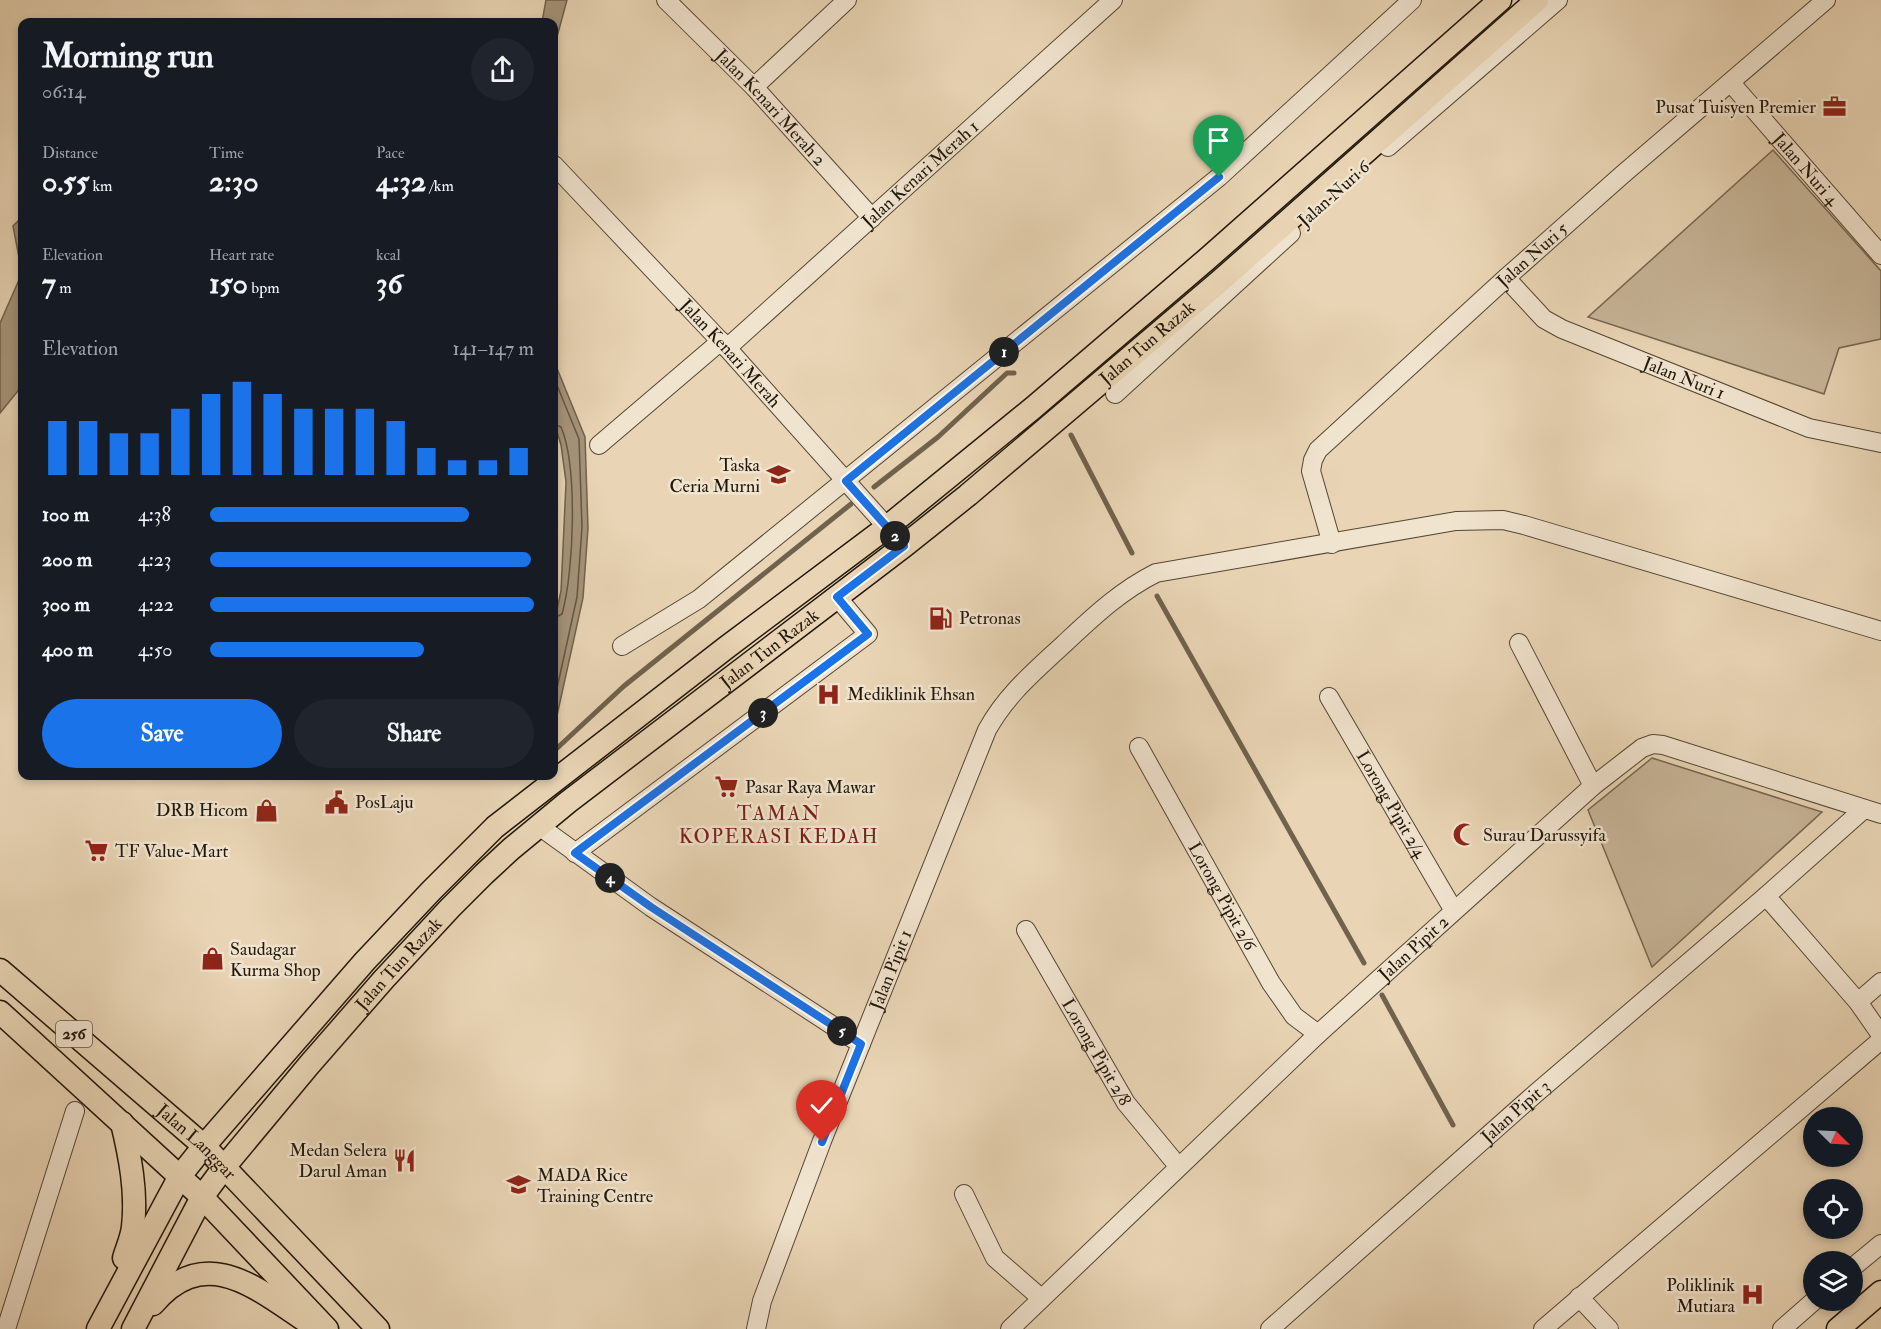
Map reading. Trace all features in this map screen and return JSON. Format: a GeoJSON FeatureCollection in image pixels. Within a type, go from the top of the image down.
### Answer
{"type":"FeatureCollection","features":[{"type":"Feature","properties":{"kind":"main road","name":"Jalan Tun Razak"},"geometry":{"type":"LineString","coordinates":[[558,777],[887,527],[1033,408],[1197,268],[1500,0]]}},
{"type":"Feature","properties":{"kind":"main road","name":"Jalan Tun Razak"},"geometry":{"type":"LineString","coordinates":[[135,1326],[202,1197],[225,1166],[384,979],[450,908],[512,849],[539,825],[904,546],[1128,369],[1220,281],[1537,0]]}},
{"type":"Feature","properties":{"kind":"main road","name":"Jalan Tun Razak"},"geometry":{"type":"LineString","coordinates":[[108,1308],[180,1176],[204,1146],[365,961],[431,891],[495,826],[554,780]]}},
{"type":"Feature","properties":{"kind":"main road","name":"Jalan Langgar"},"geometry":{"type":"LineString","coordinates":[[0,969],[204,1146],[378,1329]]}},
{"type":"Feature","properties":{"kind":"main road","name":"Jalan Langgar"},"geometry":{"type":"LineString","coordinates":[[0,1012],[202,1197],[327,1329]]}},
{"type":"Feature","properties":{"kind":"main road"},"geometry":{"type":"LineString","coordinates":[[98,1329],[108,1308],[134,1228],[132,1175],[122,1123]]}},
{"type":"Feature","properties":{"kind":"main road"},"geometry":{"type":"LineString","coordinates":[[135,1326],[165,1289],[197,1274],[215,1273],[237,1278],[318,1329]]}},
{"type":"Feature","properties":{"kind":"main road"},"geometry":{"type":"LineString","coordinates":[[1839,1329],[1881,1292]]}},
{"type":"Feature","properties":{"kind":"street","name":"Jalan Kenari Merah 2"},"geometry":{"type":"LineString","coordinates":[[666,0],[754,87],[872,218]]}},
{"type":"Feature","properties":{"kind":"street"},"geometry":{"type":"LineString","coordinates":[[754,87],[847,0]]}},
{"type":"Feature","properties":{"kind":"street","name":"Jalan Kenari Merah 1"},"geometry":{"type":"LineString","coordinates":[[599,445],[724,345],[872,218],[1113,0]]}},
{"type":"Feature","properties":{"kind":"street"},"geometry":{"type":"LineString","coordinates":[[622,646],[699,599],[1219,177],[1412,0]]}},
{"type":"Feature","properties":{"kind":"street","name":"Jalan Nuri 6"},"geometry":{"type":"LineString","coordinates":[[1115,394],[1128,369],[1558,0]]}},
{"type":"Feature","properties":{"kind":"street","name":"Jalan Nuri 5"},"geometry":{"type":"LineString","coordinates":[[1332,544],[1311,471],[1318,450],[1622,175],[1826,0]]}},
{"type":"Feature","properties":{"kind":"street","name":"Jalan Nuri 4"},"geometry":{"type":"LineString","coordinates":[[1731,83],[1881,255]]}},
{"type":"Feature","properties":{"kind":"street","name":"Jalan Kenari Merah"},"geometry":{"type":"LineString","coordinates":[[558,169],[724,345],[904,546]]}},
{"type":"Feature","properties":{"kind":"street","name":"Jalan Nuri 1"},"geometry":{"type":"LineString","coordinates":[[1506,278],[1544,319],[1562,329],[1809,428],[1881,443]]}},
{"type":"Feature","properties":{"kind":"street","name":"Jalan Pipit 1"},"geometry":{"type":"LineString","coordinates":[[756,1329],[762,1301],[861,1044],[980,748],[1000,708],[1016,689],[1107,604],[1137,582],[1156,573],[1456,521],[1503,520],[1881,631]]}},
{"type":"Feature","properties":{"kind":"street"},"geometry":{"type":"LineString","coordinates":[[575,853],[868,634],[837,597]]}},
{"type":"Feature","properties":{"kind":"street"},"geometry":{"type":"LineString","coordinates":[[1518,644],[1593,786]]}},
{"type":"Feature","properties":{"kind":"street","name":"Lorong Pipit 2/4"},"geometry":{"type":"LineString","coordinates":[[1329,697],[1454,910]]}},
{"type":"Feature","properties":{"kind":"street","name":"Jalan Pipit 2"},"geometry":{"type":"LineString","coordinates":[[1010,1329],[1318,1034],[1593,786],[1642,748],[1653,744],[1663,745],[1873,811]]}},
{"type":"Feature","properties":{"kind":"street","name":"Lorong Pipit 2/6"},"geometry":{"type":"LineString","coordinates":[[1139,747],[1271,983],[1294,1016],[1318,1034]]}},
{"type":"Feature","properties":{"kind":"street","name":"Jalan Pipit 3"},"geometry":{"type":"LineString","coordinates":[[1270,1329],[1535,1094],[1766,896],[1873,811]]}},
{"type":"Feature","properties":{"kind":"street"},"geometry":{"type":"LineString","coordinates":[[539,825],[651,907],[861,1044]]}},
{"type":"Feature","properties":{"kind":"street"},"geometry":{"type":"LineString","coordinates":[[1766,896],[1857,1002],[1881,1035]]}},
{"type":"Feature","properties":{"kind":"street","name":"Lorong Pipit 2/8"},"geometry":{"type":"LineString","coordinates":[[1026,930],[1126,1103],[1178,1166]]}},
{"type":"Feature","properties":{"kind":"street"},"geometry":{"type":"LineString","coordinates":[[1857,1002],[1881,982]]}},
{"type":"Feature","properties":{"kind":"street"},"geometry":{"type":"LineString","coordinates":[[1543,1329],[1881,1040]]}},
{"type":"Feature","properties":{"kind":"street"},"geometry":{"type":"LineString","coordinates":[[6,1329],[75,1111]]}},
{"type":"Feature","properties":{"kind":"street"},"geometry":{"type":"LineString","coordinates":[[964,1194],[995,1258],[1041,1298]]}},
{"type":"Feature","properties":{"kind":"street"},"geometry":{"type":"LineString","coordinates":[[1863,1259],[1881,1244]]}},
{"type":"Feature","properties":{"kind":"street"},"geometry":{"type":"LineString","coordinates":[[1579,1297],[1609,1329]]}},
{"type":"Feature","properties":{"kind":"street"},"geometry":{"type":"LineString","coordinates":[[1782,1329],[1803,1311]]}},
{"type":"Feature","properties":{"kind":"shaded area"},"geometry":{"type":"Polygon","coordinates":[[[1773,150],[1881,271],[1881,339],[1839,348],[1824,394],[1588,317],[1773,150]]]}},
{"type":"Feature","properties":{"kind":"shaded area"},"geometry":{"type":"Polygon","coordinates":[[[1652,758],[1822,812],[1652,967],[1588,810],[1652,758]]]}},
{"type":"Feature","properties":{"kind":"water"},"geometry":{"type":"Polygon","coordinates":[[[546,0],[567,0],[558,33],[558,18],[543,18],[546,0]]]}},
{"type":"Feature","properties":{"kind":"water"},"geometry":{"type":"Polygon","coordinates":[[[18,221],[18,252],[13,226],[18,221]]]}},
{"type":"Feature","properties":{"kind":"water"},"geometry":{"type":"Polygon","coordinates":[[[18,282],[18,391],[0,413],[0,323],[18,282]]]}},
{"type":"Feature","properties":{"kind":"water"},"geometry":{"type":"Polygon","coordinates":[[[558,371],[585,437],[588,528],[583,598],[558,711],[558,605],[561,591],[566,482],[558,435],[558,371]]]}},
{"type":"Feature","properties":{"kind":"waterway"},"geometry":{"type":"LineString","coordinates":[[874,487],[938,437],[1007,373],[1014,373]]}},
{"type":"Feature","properties":{"kind":"waterway"},"geometry":{"type":"LineString","coordinates":[[1071,435],[1132,553]]}},
{"type":"Feature","properties":{"kind":"waterway"},"geometry":{"type":"LineString","coordinates":[[558,747],[624,686],[851,504]]}},
{"type":"Feature","properties":{"kind":"waterway"},"geometry":{"type":"LineString","coordinates":[[1157,596],[1364,963]]}},
{"type":"Feature","properties":{"kind":"waterway"},"geometry":{"type":"LineString","coordinates":[[1382,995],[1453,1125]]}},
{"type":"Feature","properties":{"kind":"place","name":"Pusat Tuisyen Premier"},"geometry":{"type":"Point","coordinates":[1834,107]}},
{"type":"Feature","properties":{"kind":"place","name":"Taska Ceria Murni"},"geometry":{"type":"Point","coordinates":[778,475]}},
{"type":"Feature","properties":{"kind":"place","name":"Petronas"},"geometry":{"type":"Point","coordinates":[941,618]}},
{"type":"Feature","properties":{"kind":"place","name":"Mediklinik Ehsan"},"geometry":{"type":"Point","coordinates":[829,694]}},
{"type":"Feature","properties":{"kind":"place","name":"Pasar Raya Mawar"},"geometry":{"type":"Point","coordinates":[727,787]}},
{"type":"Feature","properties":{"kind":"place","name":"PosLaju"},"geometry":{"type":"Point","coordinates":[337,802]}},
{"type":"Feature","properties":{"kind":"place","name":"DRB Hicom"},"geometry":{"type":"Point","coordinates":[266,810]}},
{"type":"Feature","properties":{"kind":"place","name":"Surau Darussyifa"},"geometry":{"type":"Point","coordinates":[1465,835]}},
{"type":"Feature","properties":{"kind":"place","name":"TF Value-Mart"},"geometry":{"type":"Point","coordinates":[97,851]}},
{"type":"Feature","properties":{"kind":"place","name":"Saudagar Kurma Shop"},"geometry":{"type":"Point","coordinates":[212,959]}},
{"type":"Feature","properties":{"kind":"place","name":"Medan Selera Darul Aman"},"geometry":{"type":"Point","coordinates":[405,1160]}},
{"type":"Feature","properties":{"kind":"place","name":"MADA Rice Training Centre"},"geometry":{"type":"Point","coordinates":[519,1185]}},
{"type":"Feature","properties":{"kind":"place","name":"Poliklinik Mutiara"},"geometry":{"type":"Point","coordinates":[1753,1295]}},
{"type":"Feature","properties":{"kind":"district","name":"TAMAN KOPERASI KEDAH"},"geometry":{"type":"Point","coordinates":[779,824]}},
{"type":"Feature","properties":{"kind":"route"},"geometry":{"type":"LineString","coordinates":[[822,1142],[861,1044],[651,907],[575,853],[868,634],[837,597],[904,546],[846,481],[1219,177]]}}]}
